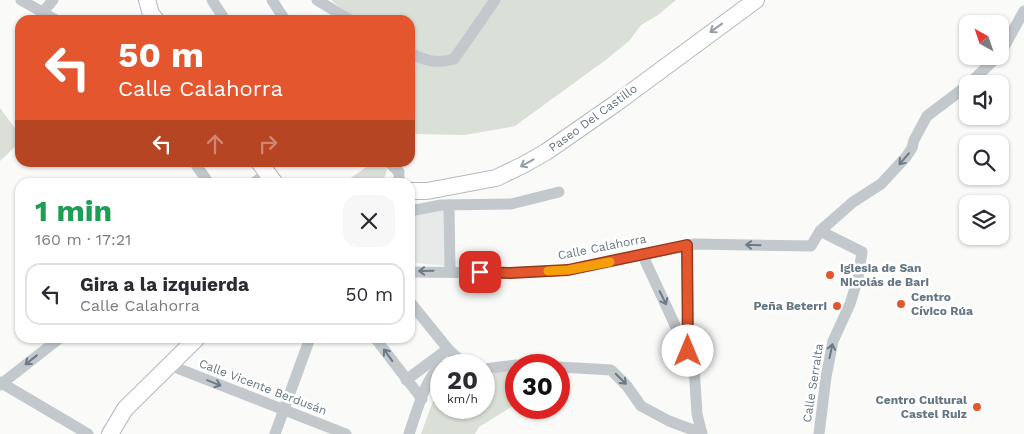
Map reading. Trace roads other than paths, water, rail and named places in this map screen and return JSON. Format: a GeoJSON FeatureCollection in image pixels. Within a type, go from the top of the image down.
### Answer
{"type":"FeatureCollection","features":[{"type":"Feature","properties":{"kind":"street"},"geometry":{"type":"LineString","coordinates":[[21,0],[46,15]]}},
{"type":"Feature","properties":{"kind":"street"},"geometry":{"type":"LineString","coordinates":[[42,13],[52,0]]}},
{"type":"Feature","properties":{"kind":"street"},"geometry":{"type":"LineString","coordinates":[[147,0],[152,15]]}},
{"type":"Feature","properties":{"kind":"street"},"geometry":{"type":"LineString","coordinates":[[212,0],[222,15]]}},
{"type":"Feature","properties":{"kind":"street"},"geometry":{"type":"LineString","coordinates":[[272,0],[281,15]]}},
{"type":"Feature","properties":{"kind":"street"},"geometry":{"type":"LineString","coordinates":[[318,0],[342,15]]}},
{"type":"Feature","properties":{"kind":"street"},"geometry":{"type":"LineString","coordinates":[[415,55],[429,61],[444,62],[454,59],[495,0]]}},
{"type":"Feature","properties":{"kind":"street","name":"Paseo Del Castillo"},"geometry":{"type":"LineString","coordinates":[[415,191],[427,191],[496,178],[523,165],[546,152],[615,104],[756,0]]}},
{"type":"Feature","properties":{"kind":"street"},"geometry":{"type":"LineString","coordinates":[[1009,37],[1024,11]]}},
{"type":"Feature","properties":{"kind":"street"},"geometry":{"type":"LineString","coordinates":[[978,75],[988,65]]}},
{"type":"Feature","properties":{"kind":"street"},"geometry":{"type":"LineString","coordinates":[[820,231],[853,202],[881,184],[912,148],[914,140],[927,116],[959,91]]}},
{"type":"Feature","properties":{"kind":"street"},"geometry":{"type":"LineString","coordinates":[[198,167],[205,178]]}},
{"type":"Feature","properties":{"kind":"street"},"geometry":{"type":"LineString","coordinates":[[394,167],[399,172],[399,178]]}},
{"type":"Feature","properties":{"kind":"street"},"geometry":{"type":"LineString","coordinates":[[415,209],[449,205],[511,204],[559,192]]}},
{"type":"Feature","properties":{"kind":"street"},"geometry":{"type":"LineString","coordinates":[[449,205],[450,271]]}},
{"type":"Feature","properties":{"kind":"street","name":"Calle Calahorra"},"geometry":{"type":"LineString","coordinates":[[415,272],[510,273],[568,270],[699,243],[802,247],[811,246],[820,231]]}},
{"type":"Feature","properties":{"kind":"street","name":"Calle Serralta"},"geometry":{"type":"LineString","coordinates":[[819,434],[826,377],[833,341],[850,304],[858,278],[862,252],[820,231]]}},
{"type":"Feature","properties":{"kind":"street"},"geometry":{"type":"LineString","coordinates":[[687,245],[688,351]]}},
{"type":"Feature","properties":{"kind":"street"},"geometry":{"type":"LineString","coordinates":[[642,254],[694,366],[697,414],[701,433]]}},
{"type":"Feature","properties":{"kind":"street"},"geometry":{"type":"LineString","coordinates":[[415,308],[453,354]]}},
{"type":"Feature","properties":{"kind":"street"},"geometry":{"type":"LineString","coordinates":[[53,343],[1,383],[88,434]]}},
{"type":"Feature","properties":{"kind":"street"},"geometry":{"type":"LineString","coordinates":[[110,434],[125,409],[192,343]]}},
{"type":"Feature","properties":{"kind":"street"},"geometry":{"type":"LineString","coordinates":[[275,434],[308,343]]}},
{"type":"Feature","properties":{"kind":"street"},"geometry":{"type":"LineString","coordinates":[[379,343],[422,399]]}},
{"type":"Feature","properties":{"kind":"street"},"geometry":{"type":"LineString","coordinates":[[448,349],[450,354]]}},
{"type":"Feature","properties":{"kind":"street"},"geometry":{"type":"LineString","coordinates":[[406,380],[448,349]]}},
{"type":"Feature","properties":{"kind":"street","name":"Calle Vicente Berdusán"},"geometry":{"type":"LineString","coordinates":[[169,365],[346,434]]}},
{"type":"Feature","properties":{"kind":"street"},"geometry":{"type":"LineString","coordinates":[[570,368],[611,370],[627,386],[641,406],[669,421],[701,433]]}},
{"type":"Feature","properties":{"kind":"street"},"geometry":{"type":"LineString","coordinates":[[409,434],[430,381]]}},
{"type":"Feature","properties":{"kind":"place","name":"Iglesia de San Nicolás de Bari"},"geometry":{"type":"Point","coordinates":[830,275]}},
{"type":"Feature","properties":{"kind":"place","name":"Centro Cívico Rúa"},"geometry":{"type":"Point","coordinates":[901,304]}},
{"type":"Feature","properties":{"kind":"place","name":"Peña Beterri"},"geometry":{"type":"Point","coordinates":[837,306]}},
{"type":"Feature","properties":{"kind":"place","name":"Centro Cultural Castel Ruiz"},"geometry":{"type":"Point","coordinates":[977,407]}}]}
